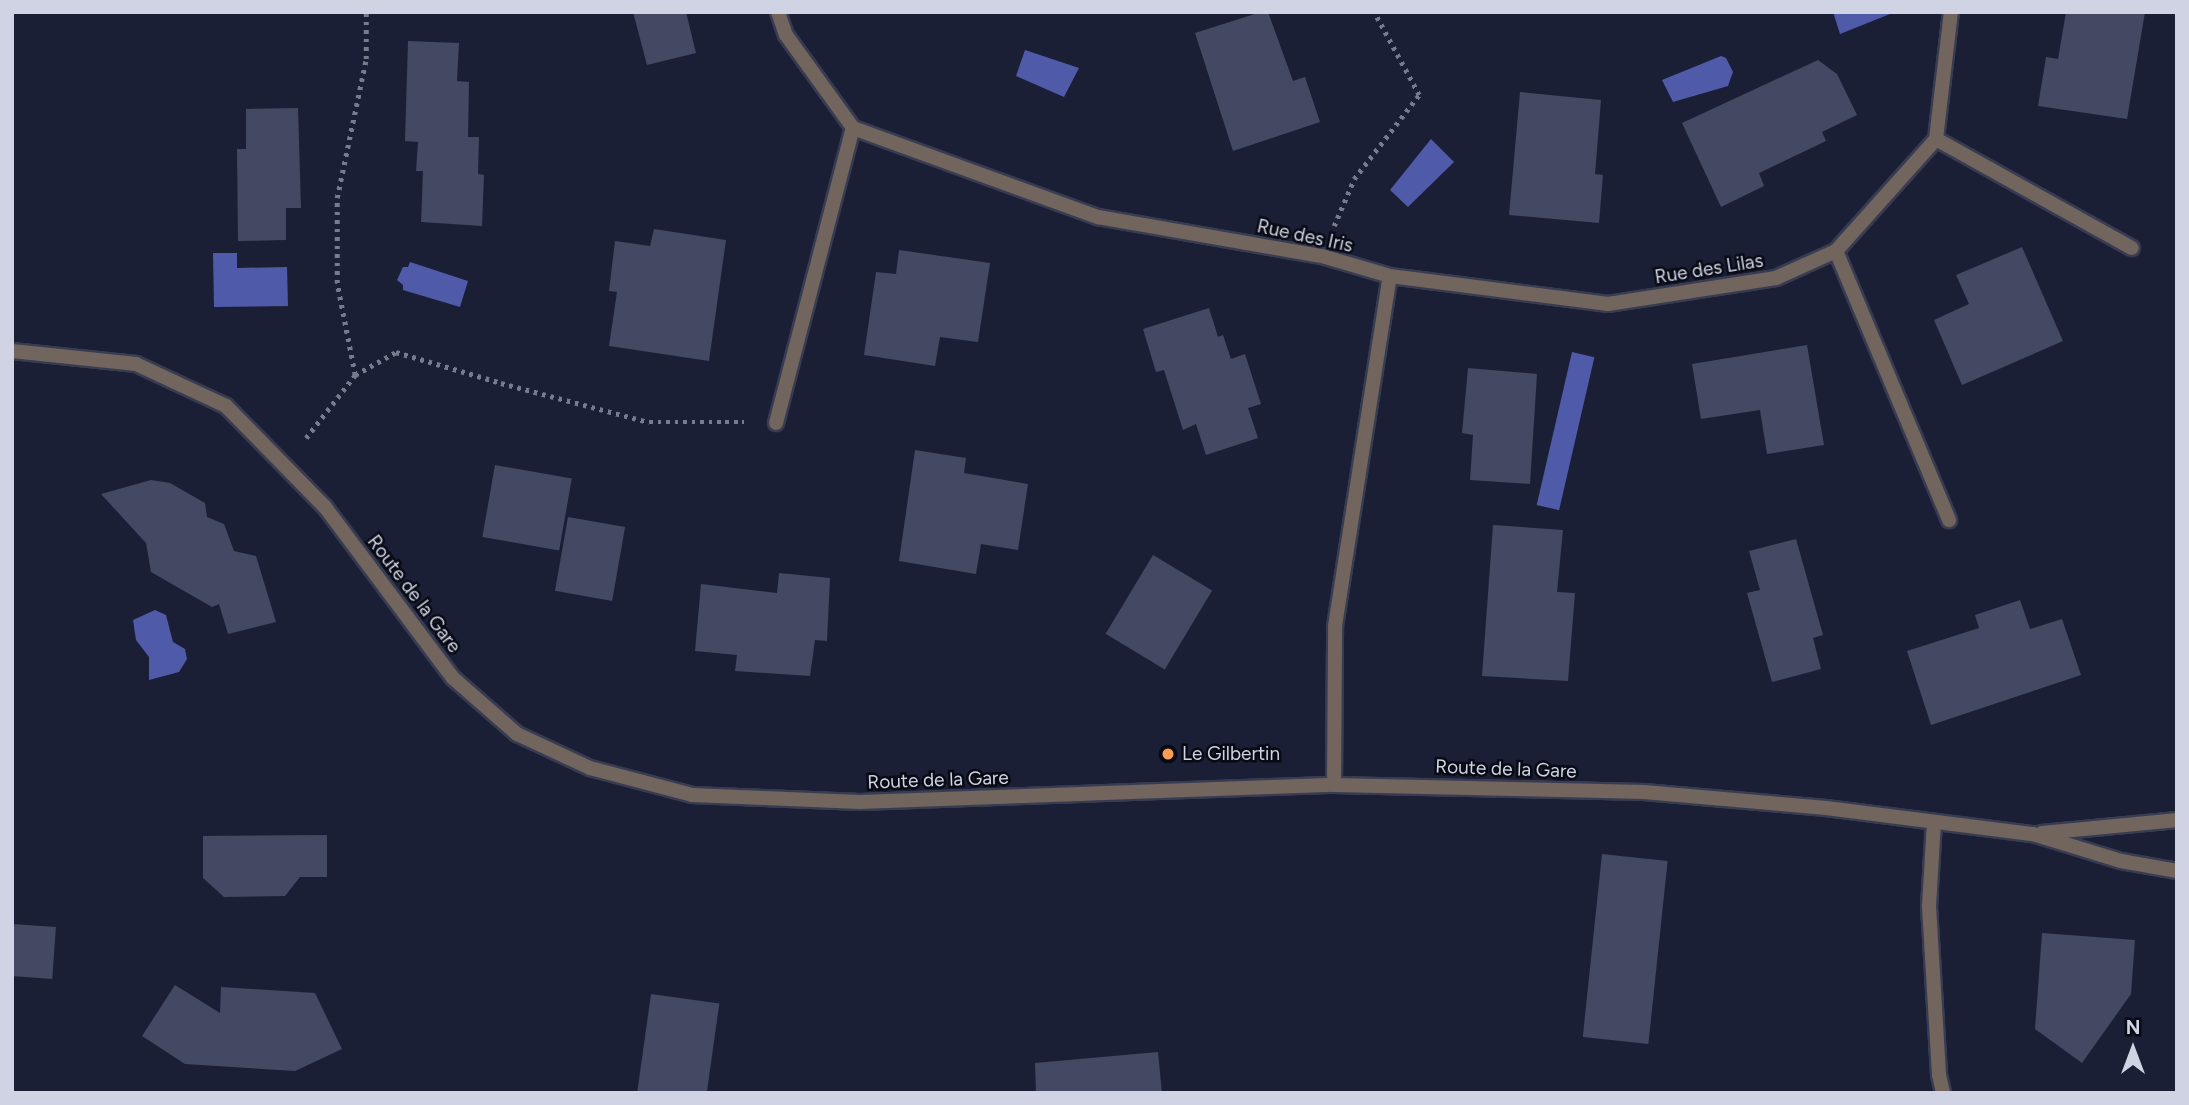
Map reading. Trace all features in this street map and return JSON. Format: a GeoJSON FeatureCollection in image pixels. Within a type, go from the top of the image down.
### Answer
{"type":"FeatureCollection","features":[{"type":"Feature","properties":{"kind":"street"},"geometry":{"type":"LineString","coordinates":[[776,423],[853,128],[786,35],[778,12]]}},
{"type":"Feature","properties":{"kind":"street"},"geometry":{"type":"LineString","coordinates":[[1951,12],[1936,139],[2132,248]]}},
{"type":"Feature","properties":{"kind":"street","name":"Rue des Iris"},"geometry":{"type":"LineString","coordinates":[[853,128],[1098,217],[1322,257],[1390,276]]}},
{"type":"Feature","properties":{"kind":"street","name":"Rue des Lilas"},"geometry":{"type":"LineString","coordinates":[[1390,276],[1608,304],[1776,278],[1836,251],[1936,139]]}},
{"type":"Feature","properties":{"kind":"street"},"geometry":{"type":"LineString","coordinates":[[1836,251],[1949,520]]}},
{"type":"Feature","properties":{"kind":"street"},"geometry":{"type":"LineString","coordinates":[[1334,785],[1335,626],[1390,276]]}},
{"type":"Feature","properties":{"kind":"street","name":"Route de la Gare"},"geometry":{"type":"LineString","coordinates":[[12,351],[136,364],[226,406],[325,507],[453,678],[517,734],[590,768],[692,795],[860,802],[1334,785],[1644,792],[1826,808],[2034,834],[2120,861],[2177,871]]}},
{"type":"Feature","properties":{"kind":"street","name":"Route de la Gare"},"geometry":{"type":"LineString","coordinates":[[2034,834],[2177,820]]}},
{"type":"Feature","properties":{"kind":"street"},"geometry":{"type":"LineString","coordinates":[[1934,822],[1929,906],[1939,1075],[1943,1093]]}},
{"type":"Feature","properties":{"kind":"path"},"geometry":{"type":"LineString","coordinates":[[355,375],[337,283],[337,198],[366,59],[366,12]]}},
{"type":"Feature","properties":{"kind":"path"},"geometry":{"type":"LineString","coordinates":[[1322,257],[1354,178],[1419,94],[1374,12]]}},
{"type":"Feature","properties":{"kind":"path"},"geometry":{"type":"LineString","coordinates":[[285,465],[355,375],[396,352],[649,422],[776,423]]}},
{"type":"Feature","properties":{"kind":"water"},"geometry":{"type":"Polygon","coordinates":[[[1833,12],[1895,12],[1840,34],[1833,12]]]}},
{"type":"Feature","properties":{"kind":"water"},"geometry":{"type":"Polygon","coordinates":[[[1025,50],[1079,68],[1064,97],[1016,76],[1025,50]]]}},
{"type":"Feature","properties":{"kind":"water"},"geometry":{"type":"Polygon","coordinates":[[[1721,56],[1726,58],[1733,72],[1728,86],[1673,102],[1662,80],[1721,56]]]}},
{"type":"Feature","properties":{"kind":"water"},"geometry":{"type":"Polygon","coordinates":[[[1431,139],[1454,162],[1408,207],[1390,190],[1431,139]]]}},
{"type":"Feature","properties":{"kind":"water"},"geometry":{"type":"Polygon","coordinates":[[[213,253],[237,253],[237,268],[287,267],[288,306],[214,307],[213,253]]]}},
{"type":"Feature","properties":{"kind":"water"},"geometry":{"type":"Polygon","coordinates":[[[410,262],[468,281],[460,307],[403,290],[403,285],[397,280],[403,267],[408,267],[410,262]]]}},
{"type":"Feature","properties":{"kind":"water"},"geometry":{"type":"Polygon","coordinates":[[[1572,352],[1594,357],[1559,510],[1537,505],[1572,352]]]}},
{"type":"Feature","properties":{"kind":"water"},"geometry":{"type":"Polygon","coordinates":[[[155,610],[166,615],[173,642],[185,649],[187,659],[179,672],[149,680],[149,657],[136,640],[133,620],[155,610]]]}},
{"type":"Feature","properties":{"kind":"building"},"geometry":{"type":"Polygon","coordinates":[[[633,12],[686,12],[696,53],[647,65],[633,12]]]}},
{"type":"Feature","properties":{"kind":"building"},"geometry":{"type":"Polygon","coordinates":[[[1268,12],[1293,81],[1305,77],[1320,122],[1233,151],[1195,33],[1268,12]]]}},
{"type":"Feature","properties":{"kind":"building"},"geometry":{"type":"Polygon","coordinates":[[[2066,12],[2145,12],[2127,119],[2038,106],[2046,57],[2058,59],[2066,12]]]}},
{"type":"Feature","properties":{"kind":"building"},"geometry":{"type":"Polygon","coordinates":[[[408,41],[459,43],[457,81],[469,82],[468,137],[479,137],[478,174],[484,175],[482,226],[421,222],[423,171],[416,171],[418,142],[405,141],[408,41]]]}},
{"type":"Feature","properties":{"kind":"building"},"geometry":{"type":"Polygon","coordinates":[[[1818,60],[1837,74],[1857,115],[1822,132],[1826,141],[1759,173],[1764,186],[1721,207],[1682,123],[1818,60]]]}},
{"type":"Feature","properties":{"kind":"building"},"geometry":{"type":"Polygon","coordinates":[[[1520,92],[1601,100],[1595,174],[1603,175],[1599,223],[1509,215],[1520,92]]]}},
{"type":"Feature","properties":{"kind":"building"},"geometry":{"type":"Polygon","coordinates":[[[298,108],[301,208],[286,208],[286,240],[238,241],[237,149],[246,149],[246,109],[298,108]]]}},
{"type":"Feature","properties":{"kind":"building"},"geometry":{"type":"Polygon","coordinates":[[[654,229],[726,240],[709,361],[609,346],[617,292],[609,291],[615,241],[650,246],[654,229]]]}},
{"type":"Feature","properties":{"kind":"building"},"geometry":{"type":"Polygon","coordinates":[[[2022,247],[2063,341],[1962,385],[1934,320],[1969,304],[1956,275],[2022,247]]]}},
{"type":"Feature","properties":{"kind":"building"},"geometry":{"type":"Polygon","coordinates":[[[899,250],[990,263],[978,342],[940,337],[935,366],[864,355],[876,272],[896,274],[899,250]]]}},
{"type":"Feature","properties":{"kind":"building"},"geometry":{"type":"Polygon","coordinates":[[[1209,308],[1218,337],[1223,335],[1231,359],[1245,354],[1261,404],[1248,408],[1258,438],[1206,455],[1196,424],[1183,430],[1164,370],[1156,372],[1143,329],[1209,308]]]}},
{"type":"Feature","properties":{"kind":"building"},"geometry":{"type":"Polygon","coordinates":[[[1807,345],[1824,445],[1767,454],[1760,410],[1701,419],[1692,364],[1807,345]]]}},
{"type":"Feature","properties":{"kind":"building"},"geometry":{"type":"Polygon","coordinates":[[[1468,368],[1537,374],[1530,484],[1470,480],[1473,435],[1462,433],[1468,368]]]}},
{"type":"Feature","properties":{"kind":"building"},"geometry":{"type":"Polygon","coordinates":[[[915,450],[966,458],[964,473],[1028,484],[1018,550],[981,544],[976,574],[899,561],[915,450]]]}},
{"type":"Feature","properties":{"kind":"building"},"geometry":{"type":"Polygon","coordinates":[[[495,465],[572,479],[559,550],[482,537],[495,465]]]}},
{"type":"Feature","properties":{"kind":"building"},"geometry":{"type":"Polygon","coordinates":[[[151,480],[170,483],[205,503],[207,517],[224,524],[234,551],[256,556],[276,622],[228,634],[219,604],[212,607],[151,572],[146,543],[101,494],[151,480]]]}},
{"type":"Feature","properties":{"kind":"building"},"geometry":{"type":"Polygon","coordinates":[[[568,517],[625,527],[612,601],[555,591],[568,517]]]}},
{"type":"Feature","properties":{"kind":"building"},"geometry":{"type":"Polygon","coordinates":[[[1493,525],[1563,530],[1557,592],[1575,593],[1568,681],[1482,676],[1493,525]]]}},
{"type":"Feature","properties":{"kind":"building"},"geometry":{"type":"Polygon","coordinates":[[[1796,539],[1823,635],[1813,638],[1821,669],[1772,682],[1747,593],[1760,590],[1749,551],[1796,539]]]}},
{"type":"Feature","properties":{"kind":"building"},"geometry":{"type":"Polygon","coordinates":[[[1153,555],[1212,591],[1165,669],[1106,634],[1153,555]]]}},
{"type":"Feature","properties":{"kind":"building"},"geometry":{"type":"Polygon","coordinates":[[[779,573],[830,578],[827,641],[815,640],[810,676],[735,671],[737,655],[695,651],[701,584],[777,593],[779,573]]]}},
{"type":"Feature","properties":{"kind":"building"},"geometry":{"type":"Polygon","coordinates":[[[2020,600],[2030,629],[2062,619],[2081,675],[1931,725],[1907,651],[1979,628],[1975,615],[2020,600]]]}},
{"type":"Feature","properties":{"kind":"building"},"geometry":{"type":"Polygon","coordinates":[[[327,835],[327,877],[300,877],[285,896],[224,897],[203,878],[203,836],[327,835]]]}},
{"type":"Feature","properties":{"kind":"building"},"geometry":{"type":"Polygon","coordinates":[[[1602,854],[1668,861],[1648,1044],[1583,1037],[1602,854]]]}},
{"type":"Feature","properties":{"kind":"building"},"geometry":{"type":"Polygon","coordinates":[[[12,924],[56,927],[52,979],[12,976],[12,924]]]}},
{"type":"Feature","properties":{"kind":"building"},"geometry":{"type":"Polygon","coordinates":[[[2042,933],[2135,940],[2131,994],[2082,1063],[2035,1029],[2042,933]]]}},
{"type":"Feature","properties":{"kind":"building"},"geometry":{"type":"Polygon","coordinates":[[[175,985],[220,1013],[221,987],[315,993],[342,1049],[295,1071],[185,1064],[142,1036],[175,985]]]}},
{"type":"Feature","properties":{"kind":"building"},"geometry":{"type":"Polygon","coordinates":[[[651,994],[719,1004],[707,1093],[637,1093],[651,994]]]}},
{"type":"Feature","properties":{"kind":"building"},"geometry":{"type":"Polygon","coordinates":[[[1158,1052],[1162,1093],[1036,1093],[1035,1063],[1158,1052]]]}},
{"type":"Feature","properties":{"kind":"place","name":"Le Gilbertin"},"geometry":{"type":"Point","coordinates":[1168,754]}}]}
